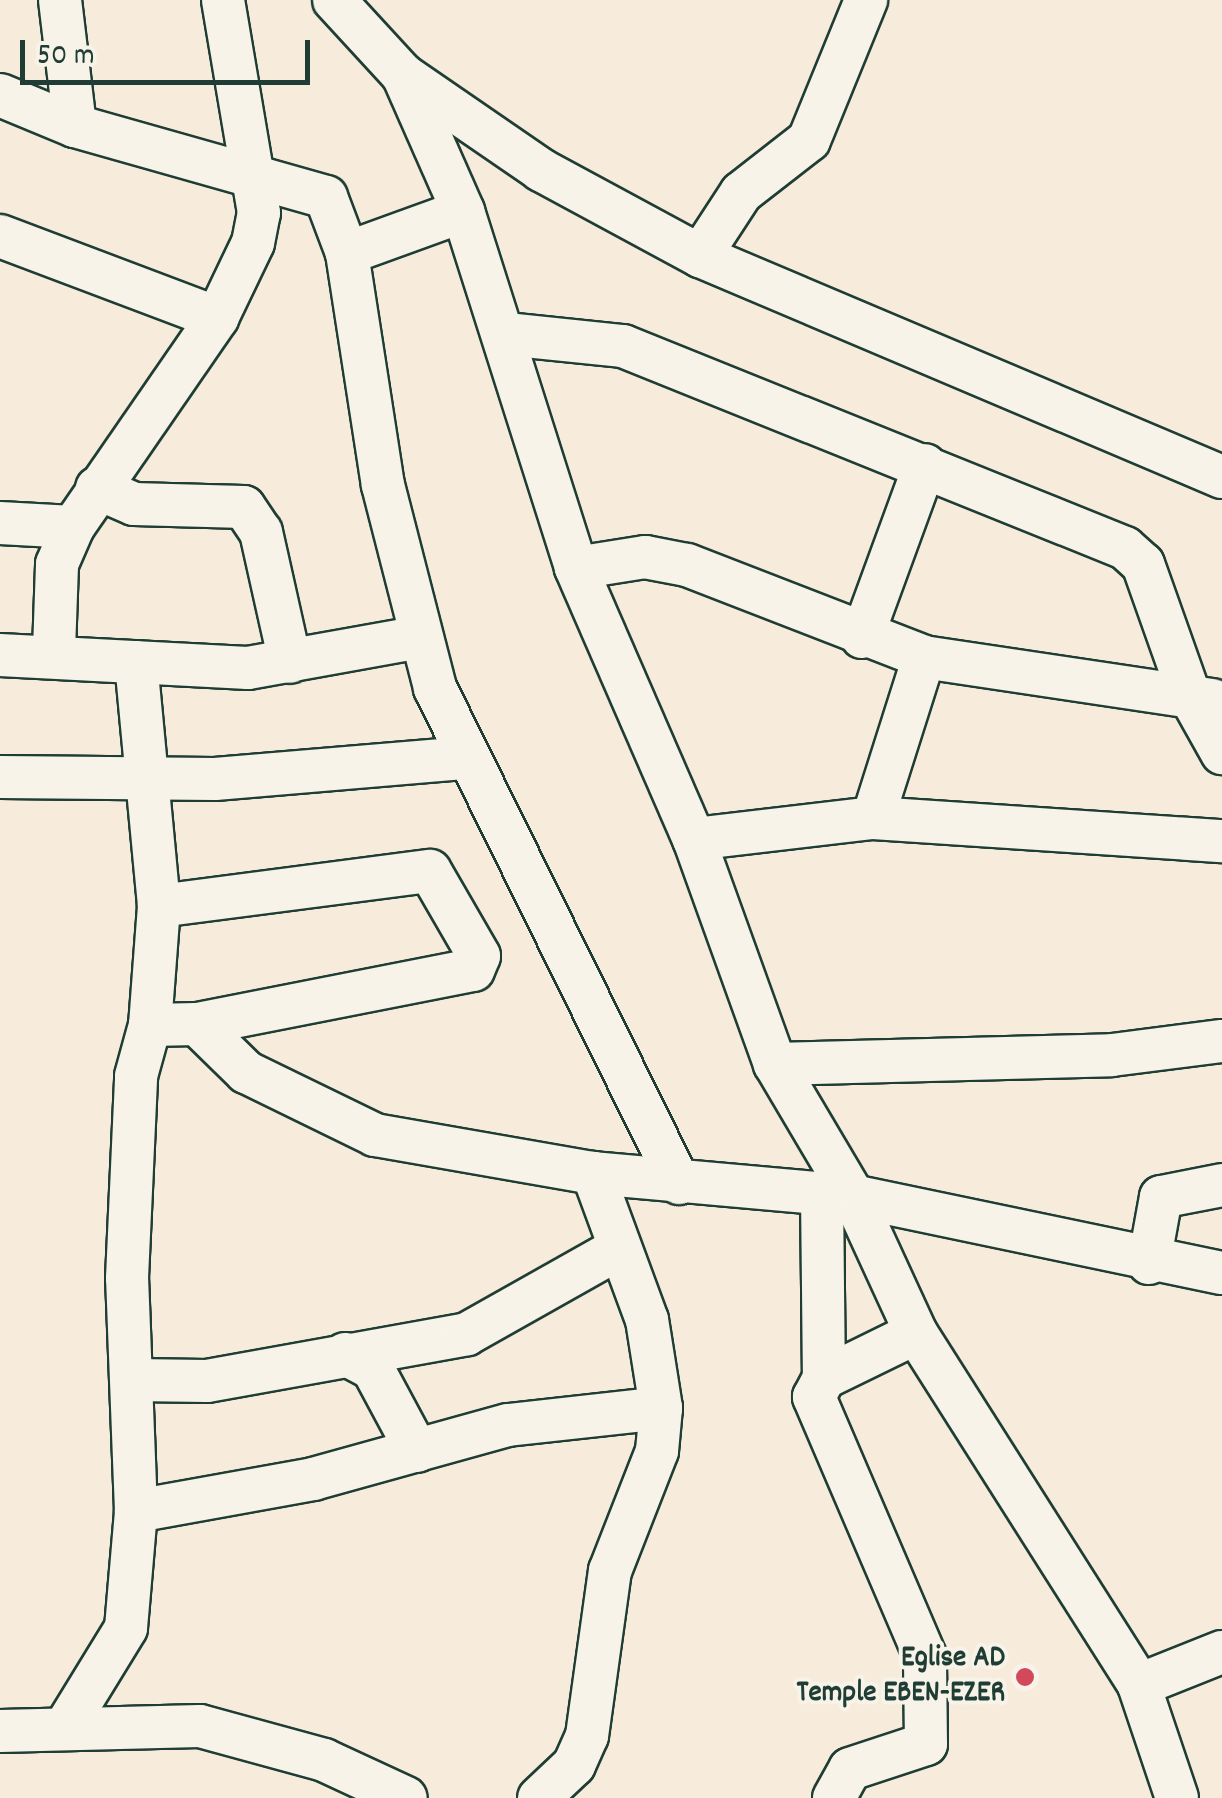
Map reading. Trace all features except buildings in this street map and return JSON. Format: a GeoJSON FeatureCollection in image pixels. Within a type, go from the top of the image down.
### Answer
{"type":"FeatureCollection","features":[{"type":"Feature","properties":{"kind":"street"},"geometry":{"type":"LineString","coordinates":[[60,0],[75,126]]}},
{"type":"Feature","properties":{"kind":"street"},"geometry":{"type":"LineString","coordinates":[[54,651],[57,564],[74,527],[97,488],[217,318],[252,244],[260,213],[249,176],[223,0]]}},
{"type":"Feature","properties":{"kind":"street"},"geometry":{"type":"LineString","coordinates":[[334,0],[403,74],[541,170],[700,256],[1222,477]]}},
{"type":"Feature","properties":{"kind":"street"},"geometry":{"type":"LineString","coordinates":[[700,256],[741,193],[809,140],[866,0]]}},
{"type":"Feature","properties":{"kind":"street"},"geometry":{"type":"LineString","coordinates":[[403,74],[463,211],[506,334],[576,568],[694,839],[775,1064],[837,1194],[916,1333],[1139,1686],[1177,1798]]}},
{"type":"Feature","properties":{"kind":"street"},"geometry":{"type":"LineString","coordinates":[[0,95],[75,126],[326,197],[347,253],[382,485],[421,637],[466,758],[679,1184]]}},
{"type":"Feature","properties":{"kind":"street"},"geometry":{"type":"LineString","coordinates":[[347,253],[463,211]]}},
{"type":"Feature","properties":{"kind":"street"},"geometry":{"type":"LineString","coordinates":[[0,236],[217,318]]}},
{"type":"Feature","properties":{"kind":"street"},"geometry":{"type":"LineString","coordinates":[[506,334],[623,346],[1125,548],[1143,564],[1206,698],[1222,754]]}},
{"type":"Feature","properties":{"kind":"street"},"geometry":{"type":"LineString","coordinates":[[862,637],[925,465]]}},
{"type":"Feature","properties":{"kind":"street"},"geometry":{"type":"LineString","coordinates":[[97,488],[134,504],[244,507],[261,532],[290,662]]}},
{"type":"Feature","properties":{"kind":"street"},"geometry":{"type":"LineString","coordinates":[[0,523],[74,527]]}},
{"type":"Feature","properties":{"kind":"street"},"geometry":{"type":"LineString","coordinates":[[576,568],[645,557],[687,565],[862,637],[924,657],[1206,698]]}},
{"type":"Feature","properties":{"kind":"street"},"geometry":{"type":"LineString","coordinates":[[0,655],[54,651],[136,662],[290,662],[421,637]]}},
{"type":"Feature","properties":{"kind":"street"},"geometry":{"type":"LineString","coordinates":[[874,818],[924,657]]}},
{"type":"Feature","properties":{"kind":"street"},"geometry":{"type":"LineString","coordinates":[[66,1726],[126,1628],[136,1512],[128,1278],[136,1076],[150,1026],[160,906],[143,778],[136,662]]}},
{"type":"Feature","properties":{"kind":"street"},"geometry":{"type":"LineString","coordinates":[[0,776],[143,778],[466,758]]}},
{"type":"Feature","properties":{"kind":"street"},"geometry":{"type":"LineString","coordinates":[[694,839],[874,818],[1222,841]]}},
{"type":"Feature","properties":{"kind":"street"},"geometry":{"type":"LineString","coordinates":[[150,1026],[196,1024],[473,970],[479,956],[430,871],[160,906]]}},
{"type":"Feature","properties":{"kind":"street"},"geometry":{"type":"LineString","coordinates":[[196,1024],[246,1072],[313,1112],[375,1136],[679,1184],[837,1194],[1150,1263],[1222,1273]]}},
{"type":"Feature","properties":{"kind":"street"},"geometry":{"type":"LineString","coordinates":[[775,1064],[1112,1055],[1222,1040]]}},
{"type":"Feature","properties":{"kind":"street"},"geometry":{"type":"LineString","coordinates":[[539,1798],[574,1765],[587,1736],[610,1571],[657,1451],[661,1408],[650,1333],[592,1172]]}},
{"type":"Feature","properties":{"kind":"street"},"geometry":{"type":"LineString","coordinates":[[1150,1263],[1161,1197],[1222,1185]]}},
{"type":"Feature","properties":{"kind":"street"},"geometry":{"type":"LineString","coordinates":[[834,1798],[850,1768],[920,1750],[928,1713],[920,1631],[880,1566],[820,1412],[837,1194]]}},
{"type":"Feature","properties":{"kind":"street"},"geometry":{"type":"LineString","coordinates":[[134,1380],[207,1381],[468,1334],[618,1249]]}},
{"type":"Feature","properties":{"kind":"street"},"geometry":{"type":"LineString","coordinates":[[824,1378],[916,1333]]}},
{"type":"Feature","properties":{"kind":"street"},"geometry":{"type":"LineString","coordinates":[[345,1354],[373,1369],[417,1451]]}},
{"type":"Feature","properties":{"kind":"street"},"geometry":{"type":"LineString","coordinates":[[136,1512],[417,1451],[508,1425],[661,1408]]}},
{"type":"Feature","properties":{"kind":"street"},"geometry":{"type":"LineString","coordinates":[[1139,1686],[1222,1652]]}},
{"type":"Feature","properties":{"kind":"street"},"geometry":{"type":"LineString","coordinates":[[0,1731],[66,1726],[200,1726],[324,1760],[406,1798]]}},
{"type":"Feature","properties":{"kind":"place","name":"Eglise AD Temple EBEN-EZER"},"geometry":{"type":"Point","coordinates":[1025,1677]}}]}
